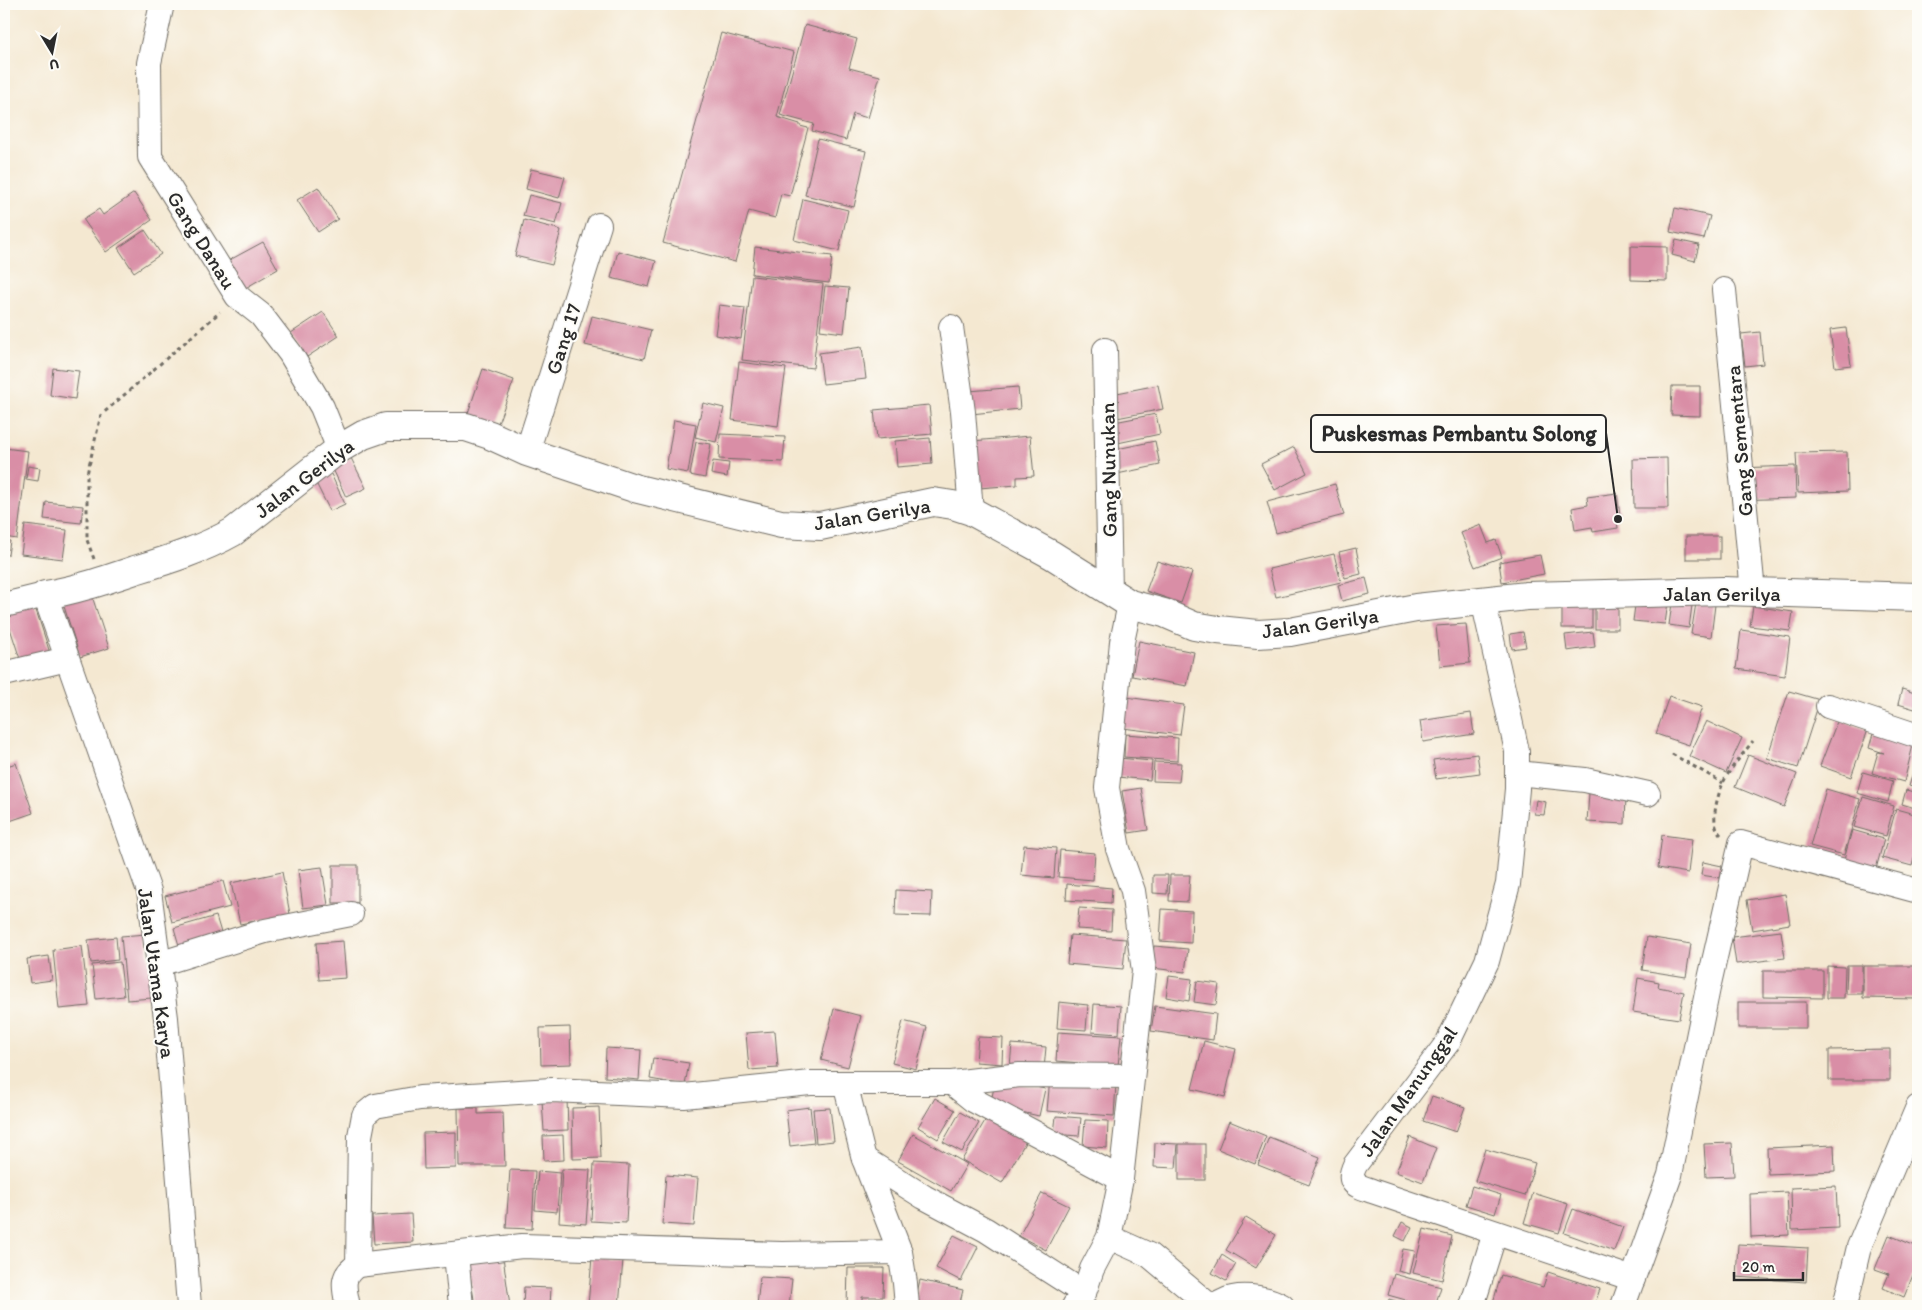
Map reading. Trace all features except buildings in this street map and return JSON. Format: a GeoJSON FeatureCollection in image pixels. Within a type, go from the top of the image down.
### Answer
{"type":"FeatureCollection","features":[{"type":"Feature","properties":{"kind":"street","name":"Gang Danau"},"geometry":{"type":"LineString","coordinates":[[162,4],[149,63],[150,157],[237,296],[261,315],[290,353],[322,407],[339,449]]}},
{"type":"Feature","properties":{"kind":"street","name":"Gang 17"},"geometry":{"type":"LineString","coordinates":[[527,452],[599,226]]}},
{"type":"Feature","properties":{"kind":"street","name":"Gang Sementara"},"geometry":{"type":"LineString","coordinates":[[1724,290],[1753,592]]}},
{"type":"Feature","properties":{"kind":"street"},"geometry":{"type":"LineString","coordinates":[[951,327],[963,412],[971,512]]}},
{"type":"Feature","properties":{"kind":"street","name":"Gang Nunukan"},"geometry":{"type":"LineString","coordinates":[[1079,1300],[1092,1269],[1109,1237],[1121,1179],[1144,972],[1133,891],[1118,849],[1107,788],[1122,642],[1105,350]]}},
{"type":"Feature","properties":{"kind":"street","name":"Jalan Gerilya"},"geometry":{"type":"LineString","coordinates":[[4,605],[76,590],[156,564],[225,537],[339,449],[363,435],[386,427],[427,426],[466,427],[490,434],[527,452],[634,488],[781,524],[820,526],[933,502],[953,505],[971,512],[1052,555],[1120,597],[1194,626],[1218,630],[1258,634],[1290,632],[1416,608],[1527,596],[1753,592],[1918,597]]}},
{"type":"Feature","properties":{"kind":"street","name":"Jalan Utama Karya"},"geometry":{"type":"LineString","coordinates":[[45,595],[149,891],[167,1028],[189,1306]]}},
{"type":"Feature","properties":{"kind":"street","name":"Jalan Manunggal"},"geometry":{"type":"LineString","coordinates":[[1483,600],[1517,751],[1508,884],[1486,961],[1448,1042],[1364,1153],[1352,1173],[1354,1184],[1495,1232]]}},
{"type":"Feature","properties":{"kind":"street"},"geometry":{"type":"LineString","coordinates":[[4,674],[67,659]]}},
{"type":"Feature","properties":{"kind":"street"},"geometry":{"type":"LineString","coordinates":[[1828,706],[1918,736]]}},
{"type":"Feature","properties":{"kind":"street"},"geometry":{"type":"LineString","coordinates":[[1517,773],[1585,780],[1648,794]]}},
{"type":"Feature","properties":{"kind":"street"},"geometry":{"type":"LineString","coordinates":[[1623,1306],[1670,1175],[1708,988],[1741,843],[1918,891]]}},
{"type":"Feature","properties":{"kind":"street"},"geometry":{"type":"LineString","coordinates":[[159,964],[265,931],[351,914]]}},
{"type":"Feature","properties":{"kind":"street"},"geometry":{"type":"LineString","coordinates":[[358,1265],[360,1136],[364,1115],[375,1106],[420,1098],[552,1090],[684,1096],[810,1083],[952,1083],[1020,1075],[1132,1076]]}},
{"type":"Feature","properties":{"kind":"street"},"geometry":{"type":"LineString","coordinates":[[845,1083],[864,1159],[900,1252],[907,1306]]}},
{"type":"Feature","properties":{"kind":"street"},"geometry":{"type":"LineString","coordinates":[[952,1083],[973,1100],[1121,1179]]}},
{"type":"Feature","properties":{"kind":"street"},"geometry":{"type":"LineString","coordinates":[[1845,1306],[1859,1247],[1918,1107]]}},
{"type":"Feature","properties":{"kind":"street"},"geometry":{"type":"LineString","coordinates":[[864,1159],[924,1197],[986,1230],[1079,1300]]}},
{"type":"Feature","properties":{"kind":"street"},"geometry":{"type":"LineString","coordinates":[[1472,1306],[1495,1232],[1633,1279]]}},
{"type":"Feature","properties":{"kind":"street"},"geometry":{"type":"LineString","coordinates":[[1109,1237],[1149,1255],[1210,1306]]}},
{"type":"Feature","properties":{"kind":"street"},"geometry":{"type":"LineString","coordinates":[[348,1306],[344,1288],[346,1277],[350,1270],[358,1265],[522,1246],[782,1254],[900,1252]]}},
{"type":"Feature","properties":{"kind":"street"},"geometry":{"type":"LineString","coordinates":[[456,1254],[461,1306]]}},
{"type":"Feature","properties":{"kind":"street"},"geometry":{"type":"LineString","coordinates":[[1214,1306],[1230,1298],[1258,1298],[1276,1302],[1282,1306]]}},
{"type":"Feature","properties":{"kind":"path"},"geometry":{"type":"LineString","coordinates":[[101,582],[87,540],[87,474],[102,415],[237,296]]}},
{"type":"Feature","properties":{"kind":"path"},"geometry":{"type":"LineString","coordinates":[[1741,843],[1726,839],[1716,829],[1714,816],[1723,783],[1753,741]]}},
{"type":"Feature","properties":{"kind":"path"},"geometry":{"type":"LineString","coordinates":[[1672,754],[1723,783]]}},
{"type":"Feature","properties":{"kind":"place","name":"Puskesmas Pembantu Solong"},"geometry":{"type":"Point","coordinates":[1618,519]}}]}
